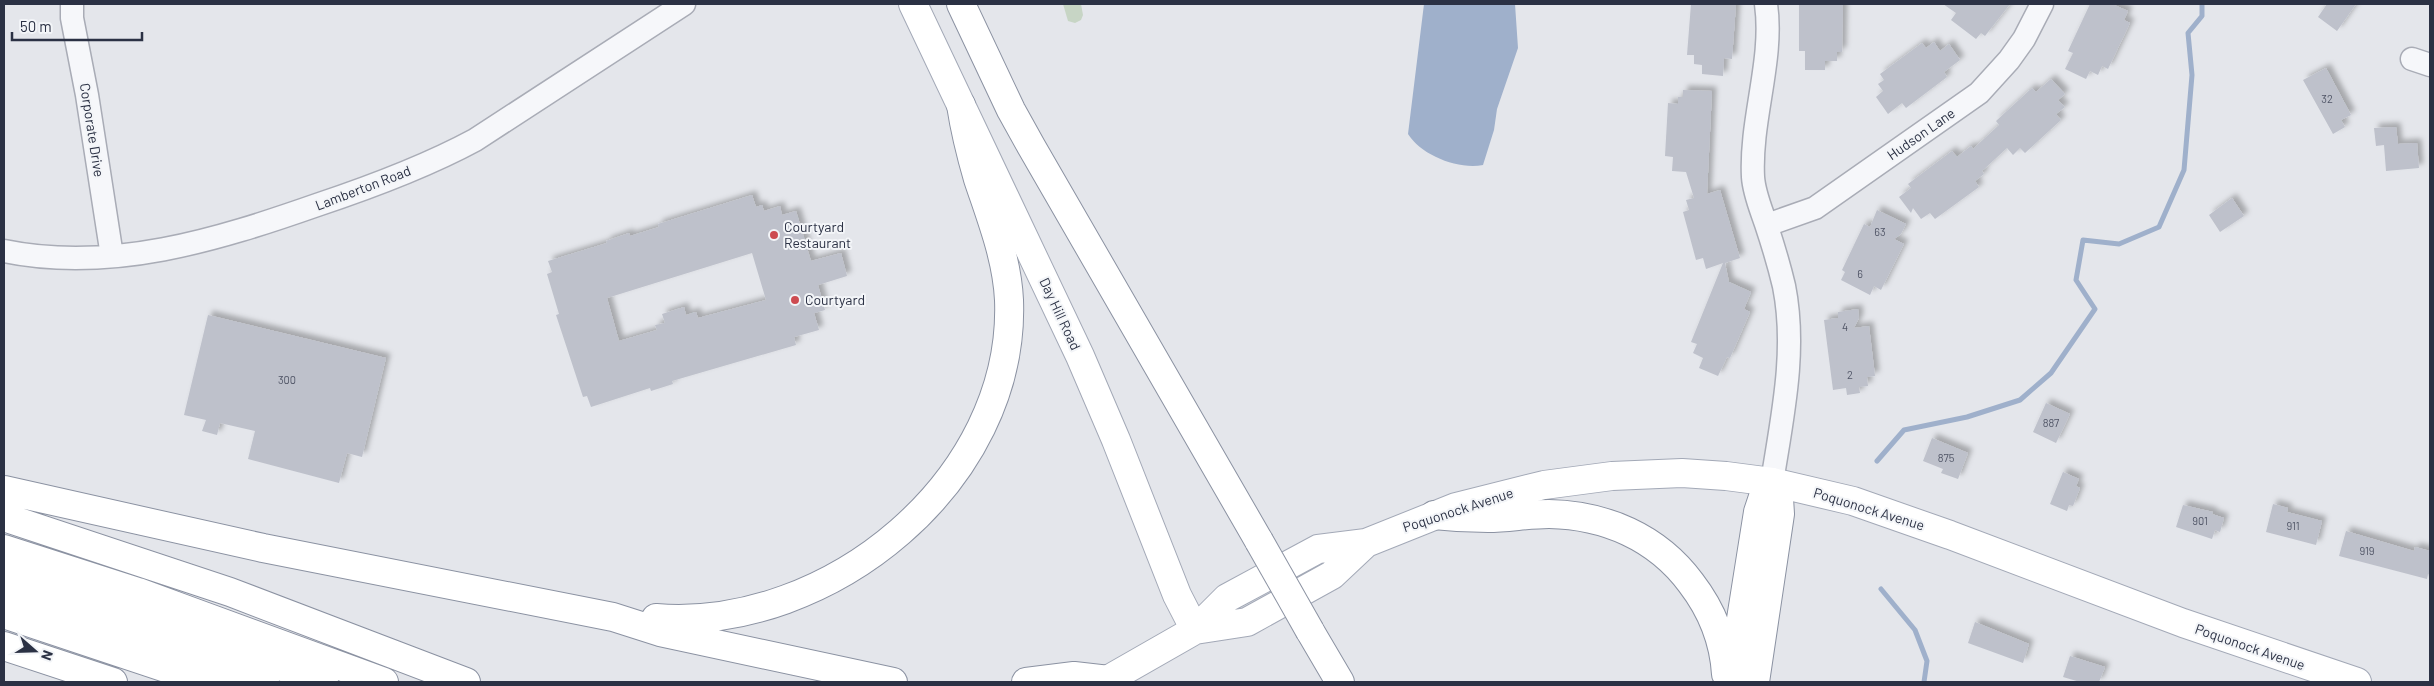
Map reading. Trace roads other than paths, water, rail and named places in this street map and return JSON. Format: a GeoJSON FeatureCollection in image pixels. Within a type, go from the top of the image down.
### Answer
{"type":"FeatureCollection","features":[{"type":"Feature","properties":{"kind":"main road","name":"Day Hill Road"},"geometry":{"type":"LineString","coordinates":[[913,4],[1084,365],[1177,595],[1195,630]]}},
{"type":"Feature","properties":{"kind":"main road"},"geometry":{"type":"LineString","coordinates":[[961,4],[1010,110],[1340,682]]}},
{"type":"Feature","properties":{"kind":"main road"},"geometry":{"type":"LineString","coordinates":[[613,617],[694,619],[769,604],[809,589],[849,570],[893,539],[929,504],[955,470],[977,432],[992,398],[1005,353],[1009,316],[1008,290],[1002,255],[971,155],[961,105]]}},
{"type":"Feature","properties":{"kind":"main road","name":"Poquonock Avenue"},"geometry":{"type":"LineString","coordinates":[[1107,681],[1195,630],[1246,622],[1332,575],[1366,543],[1434,515],[1521,490],[1591,478],[1682,473],[1772,482],[1835,496],[1876,508],[2328,678],[2357,682]]}},
{"type":"Feature","properties":{"kind":"main road"},"geometry":{"type":"LineString","coordinates":[[1731,682],[1758,512],[1763,497],[1772,482]]}},
{"type":"Feature","properties":{"kind":"main road"},"geometry":{"type":"LineString","coordinates":[[1755,682],[1780,514],[1779,498],[1772,482]]}},
{"type":"Feature","properties":{"kind":"main road"},"geometry":{"type":"LineString","coordinates":[[4,490],[263,548],[613,617],[660,632],[893,682]]}},
{"type":"Feature","properties":{"kind":"main road"},"geometry":{"type":"LineString","coordinates":[[1434,515],[1487,518],[1543,514],[1573,516],[1620,527],[1649,541],[1687,576],[1707,607],[1723,650],[1726,682]]}},
{"type":"Feature","properties":{"kind":"main road"},"geometry":{"type":"LineString","coordinates":[[4,517],[230,592],[466,682]]}},
{"type":"Feature","properties":{"kind":"main road"},"geometry":{"type":"LineString","coordinates":[[4,549],[138,592],[384,682]]}},
{"type":"Feature","properties":{"kind":"main road"},"geometry":{"type":"LineString","coordinates":[[4,570],[136,613],[324,682]]}},
{"type":"Feature","properties":{"kind":"main road"},"geometry":{"type":"LineString","coordinates":[[4,592],[265,682]]}},
{"type":"Feature","properties":{"kind":"main road"},"geometry":{"type":"LineString","coordinates":[[4,614],[208,682]]}},
{"type":"Feature","properties":{"kind":"main road"},"geometry":{"type":"LineString","coordinates":[[4,646],[113,682]]}},
{"type":"Feature","properties":{"kind":"main road"},"geometry":{"type":"LineString","coordinates":[[1026,682],[1068,677],[1107,681]]}},
{"type":"Feature","properties":{"kind":"street","name":"Corporate Drive"},"geometry":{"type":"LineString","coordinates":[[72,4],[72,18],[87,95],[112,256]]}},
{"type":"Feature","properties":{"kind":"street","name":"Lamberton Road"},"geometry":{"type":"LineString","coordinates":[[4,251],[37,257],[85,259],[188,246],[264,224],[368,188],[450,154],[518,114],[684,4]]}},
{"type":"Feature","properties":{"kind":"street"},"geometry":{"type":"LineString","coordinates":[[1766,4],[1768,18],[1766,42],[1752,147],[1753,180],[1784,286],[1789,331],[1784,408],[1772,482]]}},
{"type":"Feature","properties":{"kind":"street","name":"Hudson Lane"},"geometry":{"type":"LineString","coordinates":[[1766,225],[1814,208],[1979,93],[2024,39],[2042,4]]}},
{"type":"Feature","properties":{"kind":"water"},"geometry":{"type":"Polygon","coordinates":[[[1424,4],[1515,4],[1518,48],[1497,109],[1494,130],[1483,165],[1463,165],[1441,159],[1414,142],[1408,134],[1424,4]]]}},
{"type":"Feature","properties":{"kind":"waterway"},"geometry":{"type":"LineString","coordinates":[[1877,461],[1904,430],[1967,417],[2020,400],[2051,373],[2095,309],[2076,280],[2083,240],[2119,244],[2159,227],[2184,170],[2192,75],[2188,33],[2202,16],[2202,4]]}},
{"type":"Feature","properties":{"kind":"waterway"},"geometry":{"type":"LineString","coordinates":[[1881,589],[1915,630],[1927,661],[1924,682]]}},
{"type":"Feature","properties":{"kind":"place","name":"Courtyard Restaurant"},"geometry":{"type":"Point","coordinates":[774,235]}},
{"type":"Feature","properties":{"kind":"place","name":"Courtyard"},"geometry":{"type":"Point","coordinates":[795,300]}}]}
